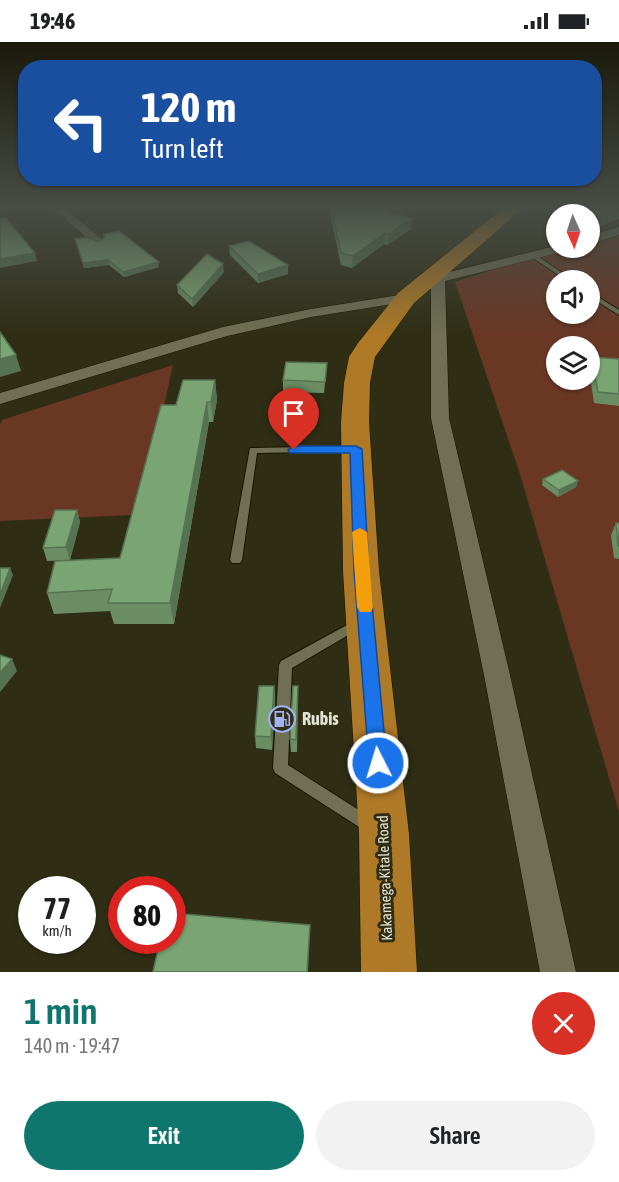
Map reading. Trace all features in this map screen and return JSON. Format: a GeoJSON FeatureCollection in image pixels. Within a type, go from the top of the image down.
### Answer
{"type":"FeatureCollection","features":[{"type":"Feature","properties":{"kind":"highway","name":"Kakamega-Kitale Road"},"geometry":{"type":"LineString","coordinates":[[389,972],[384,834],[362,571],[355,403],[362,357],[378,330],[422,287],[467,248]]}},
{"type":"Feature","properties":{"kind":"street"},"geometry":{"type":"LineString","coordinates":[[0,399],[223,332],[422,287],[546,252]]}},
{"type":"Feature","properties":{"kind":"street"},"geometry":{"type":"LineString","coordinates":[[422,287],[440,418],[558,972]]}},
{"type":"Feature","properties":{"kind":"lane"},"geometry":{"type":"LineString","coordinates":[[532,255],[555,270]]}},
{"type":"Feature","properties":{"kind":"lane"},"geometry":{"type":"LineString","coordinates":[[600,301],[619,313]]}},
{"type":"Feature","properties":{"kind":"lane"},"geometry":{"type":"LineString","coordinates":[[236,560],[253,450],[356,449]]}},
{"type":"Feature","properties":{"kind":"lane"},"geometry":{"type":"LineString","coordinates":[[366,619],[286,665],[280,768],[384,834]]}},
{"type":"Feature","properties":{"kind":"shaded area"},"geometry":{"type":"Polygon","coordinates":[[[600,248],[619,248],[619,812],[519,471],[455,282],[546,253],[546,258],[600,258],[600,248]]]}},
{"type":"Feature","properties":{"kind":"shaded area"},"geometry":{"type":"Polygon","coordinates":[[[173,365],[159,429],[132,515],[0,521],[0,425],[2,420],[173,365]]]}},
{"type":"Feature","properties":{"kind":"building"},"geometry":{"type":"Polygon","coordinates":[[[0,248],[31,248],[35,253],[0,259],[0,248]]]}},
{"type":"Feature","properties":{"kind":"building"},"geometry":{"type":"Polygon","coordinates":[[[78,248],[141,248],[159,262],[123,272],[108,260],[83,263],[78,248]]]}},
{"type":"Feature","properties":{"kind":"building"},"geometry":{"type":"Polygon","coordinates":[[[231,248],[261,248],[288,265],[258,274],[231,248]]]}},
{"type":"Feature","properties":{"kind":"building"},"geometry":{"type":"Polygon","coordinates":[[[340,248],[364,248],[353,256],[341,253],[340,248]]]}},
{"type":"Feature","properties":{"kind":"building"},"geometry":{"type":"Polygon","coordinates":[[[207,254],[223,264],[192,299],[177,285],[207,254]]]}},
{"type":"Feature","properties":{"kind":"building"},"geometry":{"type":"Polygon","coordinates":[[[0,332],[16,355],[0,359],[0,332]]]}},
{"type":"Feature","properties":{"kind":"building"},"geometry":{"type":"Polygon","coordinates":[[[600,358],[619,359],[619,394],[598,392],[600,390],[600,358]]]}},
{"type":"Feature","properties":{"kind":"building"},"geometry":{"type":"Polygon","coordinates":[[[286,362],[327,363],[325,382],[283,380],[286,362]]]}},
{"type":"Feature","properties":{"kind":"building"},"geometry":{"type":"Polygon","coordinates":[[[183,380],[215,380],[211,402],[207,402],[170,603],[108,603],[112,589],[47,593],[55,561],[120,558],[161,405],[176,405],[183,380]]]}},
{"type":"Feature","properties":{"kind":"building"},"geometry":{"type":"Polygon","coordinates":[[[562,470],[578,481],[559,490],[543,479],[562,470]]]}},
{"type":"Feature","properties":{"kind":"building"},"geometry":{"type":"Polygon","coordinates":[[[55,510],[77,510],[66,547],[43,548],[55,510]]]}},
{"type":"Feature","properties":{"kind":"building"},"geometry":{"type":"Polygon","coordinates":[[[616,523],[619,523],[619,546],[618,546],[616,523]]]}},
{"type":"Feature","properties":{"kind":"building"},"geometry":{"type":"Polygon","coordinates":[[[0,568],[10,568],[0,595],[0,568]]]}},
{"type":"Feature","properties":{"kind":"building"},"geometry":{"type":"Polygon","coordinates":[[[0,655],[12,659],[0,673],[0,655]]]}},
{"type":"Feature","properties":{"kind":"building"},"geometry":{"type":"Polygon","coordinates":[[[259,686],[274,686],[271,737],[255,736],[259,686]]]}},
{"type":"Feature","properties":{"kind":"building"},"geometry":{"type":"Polygon","coordinates":[[[293,686],[298,686],[296,740],[290,739],[293,686]]]}},
{"type":"Feature","properties":{"kind":"building"},"geometry":{"type":"Polygon","coordinates":[[[186,914],[310,925],[307,972],[153,972],[157,954],[186,954],[186,914]]]}},
{"type":"Feature","properties":{"kind":"slow traffic"},"geometry":{"type":"LineString","coordinates":[[360,532],[365,607]]}},
{"type":"Feature","properties":{"kind":"place","name":"Rubis"},"geometry":{"type":"Point","coordinates":[282,719]}},
{"type":"Feature","properties":{"kind":"route"},"geometry":{"type":"LineString","coordinates":[[294,450],[356,449],[362,571],[378,763]]}}]}
